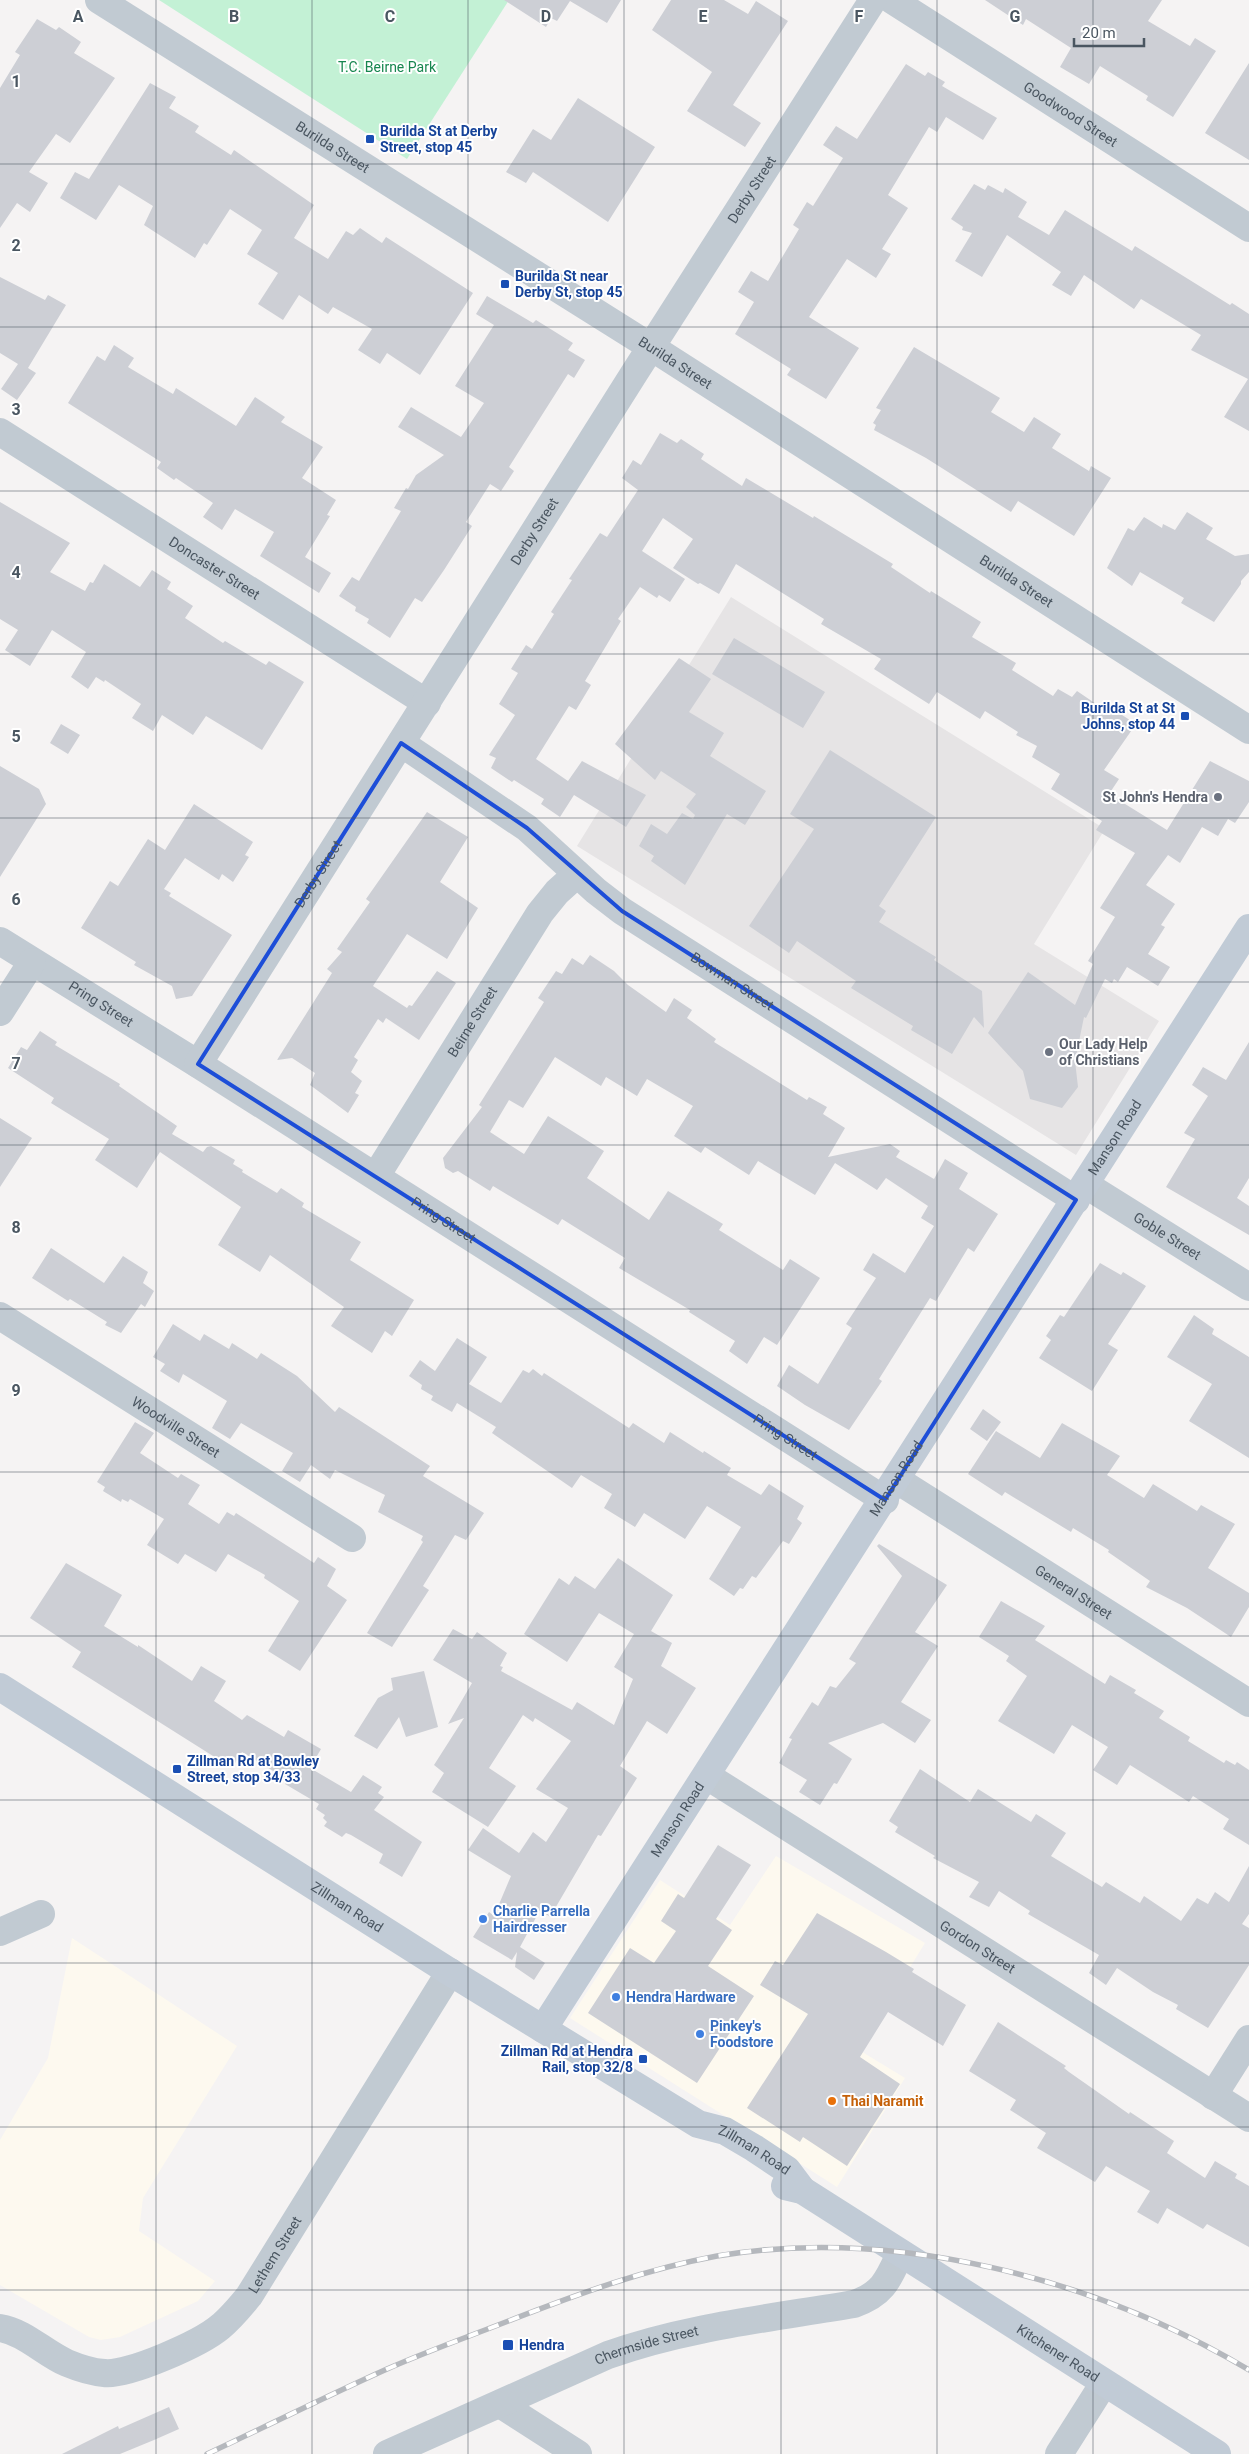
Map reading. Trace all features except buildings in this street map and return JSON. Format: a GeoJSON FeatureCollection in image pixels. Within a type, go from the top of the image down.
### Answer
{"type":"FeatureCollection","features":[{"type":"Feature","properties":{"kind":"main road","name":"Manson Road"},"geometry":{"type":"LineString","coordinates":[[544,2030],[1249,928]]}},
{"type":"Feature","properties":{"kind":"main road","name":"Zillman Road"},"geometry":{"type":"LineString","coordinates":[[0,1687],[544,2030],[698,2124],[725,2131],[754,2148],[787,2170],[802,2190],[900,2254]]}},
{"type":"Feature","properties":{"kind":"main road","name":"Kitchener Road"},"geometry":{"type":"LineString","coordinates":[[900,2254],[1217,2454]]}},
{"type":"Feature","properties":{"kind":"street","name":"Burilda Street"},"geometry":{"type":"LineString","coordinates":[[99,0],[651,348],[1249,730]]}},
{"type":"Feature","properties":{"kind":"street","name":"Derby Street"},"geometry":{"type":"LineString","coordinates":[[198,1064],[873,0]]}},
{"type":"Feature","properties":{"kind":"street","name":"Goodwood Street"},"geometry":{"type":"LineString","coordinates":[[892,0],[1249,228]]}},
{"type":"Feature","properties":{"kind":"street","name":"Doncaster Street"},"geometry":{"type":"LineString","coordinates":[[0,432],[427,703]]}},
{"type":"Feature","properties":{"kind":"street","name":"Bowman Street"},"geometry":{"type":"LineString","coordinates":[[402,744],[527,828],[577,874],[622,911],[1081,1193]]}},
{"type":"Feature","properties":{"kind":"street","name":"Beirne Street"},"geometry":{"type":"LineString","coordinates":[[376,1176],[540,913],[557,892],[577,874]]}},
{"type":"Feature","properties":{"kind":"street","name":"Pring Street"},"geometry":{"type":"LineString","coordinates":[[0,941],[376,1176],[891,1490]]}},
{"type":"Feature","properties":{"kind":"street"},"geometry":{"type":"LineString","coordinates":[[0,1012],[32,962]]}},
{"type":"Feature","properties":{"kind":"street","name":"Goble Street"},"geometry":{"type":"LineString","coordinates":[[1081,1193],[1249,1287]]}},
{"type":"Feature","properties":{"kind":"street","name":"Woodville Street"},"geometry":{"type":"LineString","coordinates":[[0,1316],[352,1538]]}},
{"type":"Feature","properties":{"kind":"street","name":"General Street"},"geometry":{"type":"LineString","coordinates":[[891,1490],[1249,1703]]}},
{"type":"Feature","properties":{"kind":"street","name":"Gordon Street"},"geometry":{"type":"LineString","coordinates":[[707,1776],[1249,2118]]}},
{"type":"Feature","properties":{"kind":"street"},"geometry":{"type":"LineString","coordinates":[[0,1932],[41,1914]]}},
{"type":"Feature","properties":{"kind":"street","name":"Lethem Street"},"geometry":{"type":"LineString","coordinates":[[0,2328],[17,2333],[66,2362],[106,2374],[126,2370],[157,2359],[197,2341],[219,2328],[235,2314],[248,2296],[450,1972]]}},
{"type":"Feature","properties":{"kind":"street"},"geometry":{"type":"LineString","coordinates":[[1213,2096],[1249,2039]]}},
{"type":"Feature","properties":{"kind":"street","name":"Chermside Street"},"geometry":{"type":"LineString","coordinates":[[386,2454],[608,2355],[638,2344],[682,2334],[868,2300],[884,2286],[900,2254]]}},
{"type":"Feature","properties":{"kind":"street"},"geometry":{"type":"LineString","coordinates":[[1059,2454],[1104,2383]]}},
{"type":"Feature","properties":{"kind":"street"},"geometry":{"type":"LineString","coordinates":[[500,2404],[578,2454]]}},
{"type":"Feature","properties":{"kind":"highlighted area"},"geometry":{"type":"Polygon","coordinates":[[[401,743],[527,828],[622,911],[1076,1200],[885,1500],[198,1064],[401,743]]]}},
{"type":"Feature","properties":{"kind":"shaded area"},"geometry":{"type":"Polygon","coordinates":[[[731,597],[1105,829],[1034,944],[1159,1021],[1076,1155],[577,846],[731,597]]]}},
{"type":"Feature","properties":{"kind":"shaded area"},"geometry":{"type":"Polygon","coordinates":[[[776,1856],[925,1943],[859,2050],[905,2078],[837,2187],[570,2018],[660,1880],[730,1925],[776,1856]]]}},
{"type":"Feature","properties":{"kind":"shaded area"},"geometry":{"type":"Polygon","coordinates":[[[72,1938],[237,2046],[143,2198],[139,2231],[215,2281],[198,2301],[120,2337],[101,2340],[89,2337],[0,2285],[0,2140],[48,2058],[72,1938]]]}},
{"type":"Feature","properties":{"kind":"green space","name":"T.C. Beirne Park"},"geometry":{"type":"Polygon","coordinates":[[[159,0],[509,0],[407,159],[159,0]]]}},
{"type":"Feature","properties":{"kind":"railway"},"geometry":{"type":"LineString","coordinates":[[207,2454],[402,2362],[536,2310],[638,2275],[691,2261],[717,2256],[784,2249],[853,2248],[923,2255],[992,2268],[1061,2286],[1127,2310],[1190,2338],[1249,2370]]}},
{"type":"Feature","properties":{"kind":"place","name":"Burilda St at Derby Street, stop 45"},"geometry":{"type":"Point","coordinates":[370,139]}},
{"type":"Feature","properties":{"kind":"place","name":"Burilda St near Derby St, stop 45"},"geometry":{"type":"Point","coordinates":[505,284]}},
{"type":"Feature","properties":{"kind":"place","name":"Burilda St at St Johns, stop 44"},"geometry":{"type":"Point","coordinates":[1185,716]}},
{"type":"Feature","properties":{"kind":"place","name":"St John's Hendra"},"geometry":{"type":"Point","coordinates":[1218,797]}},
{"type":"Feature","properties":{"kind":"place","name":"Our Lady Help of Christians"},"geometry":{"type":"Point","coordinates":[1049,1052]}},
{"type":"Feature","properties":{"kind":"place","name":"Zillman Rd at Bowley Street, stop 34/33"},"geometry":{"type":"Point","coordinates":[177,1769]}},
{"type":"Feature","properties":{"kind":"place","name":"Charlie Parrella Hairdresser"},"geometry":{"type":"Point","coordinates":[483,1919]}},
{"type":"Feature","properties":{"kind":"place","name":"Hendra Hardware"},"geometry":{"type":"Point","coordinates":[616,1997]}},
{"type":"Feature","properties":{"kind":"place","name":"Pinkey's Foodstore"},"geometry":{"type":"Point","coordinates":[700,2034]}},
{"type":"Feature","properties":{"kind":"place","name":"Zillman Rd at Hendra Rail, stop 32/8"},"geometry":{"type":"Point","coordinates":[643,2059]}},
{"type":"Feature","properties":{"kind":"place","name":"Thai Naramit"},"geometry":{"type":"Point","coordinates":[832,2101]}},
{"type":"Feature","properties":{"kind":"place","name":"Hendra"},"geometry":{"type":"Point","coordinates":[508,2345]}}]}
